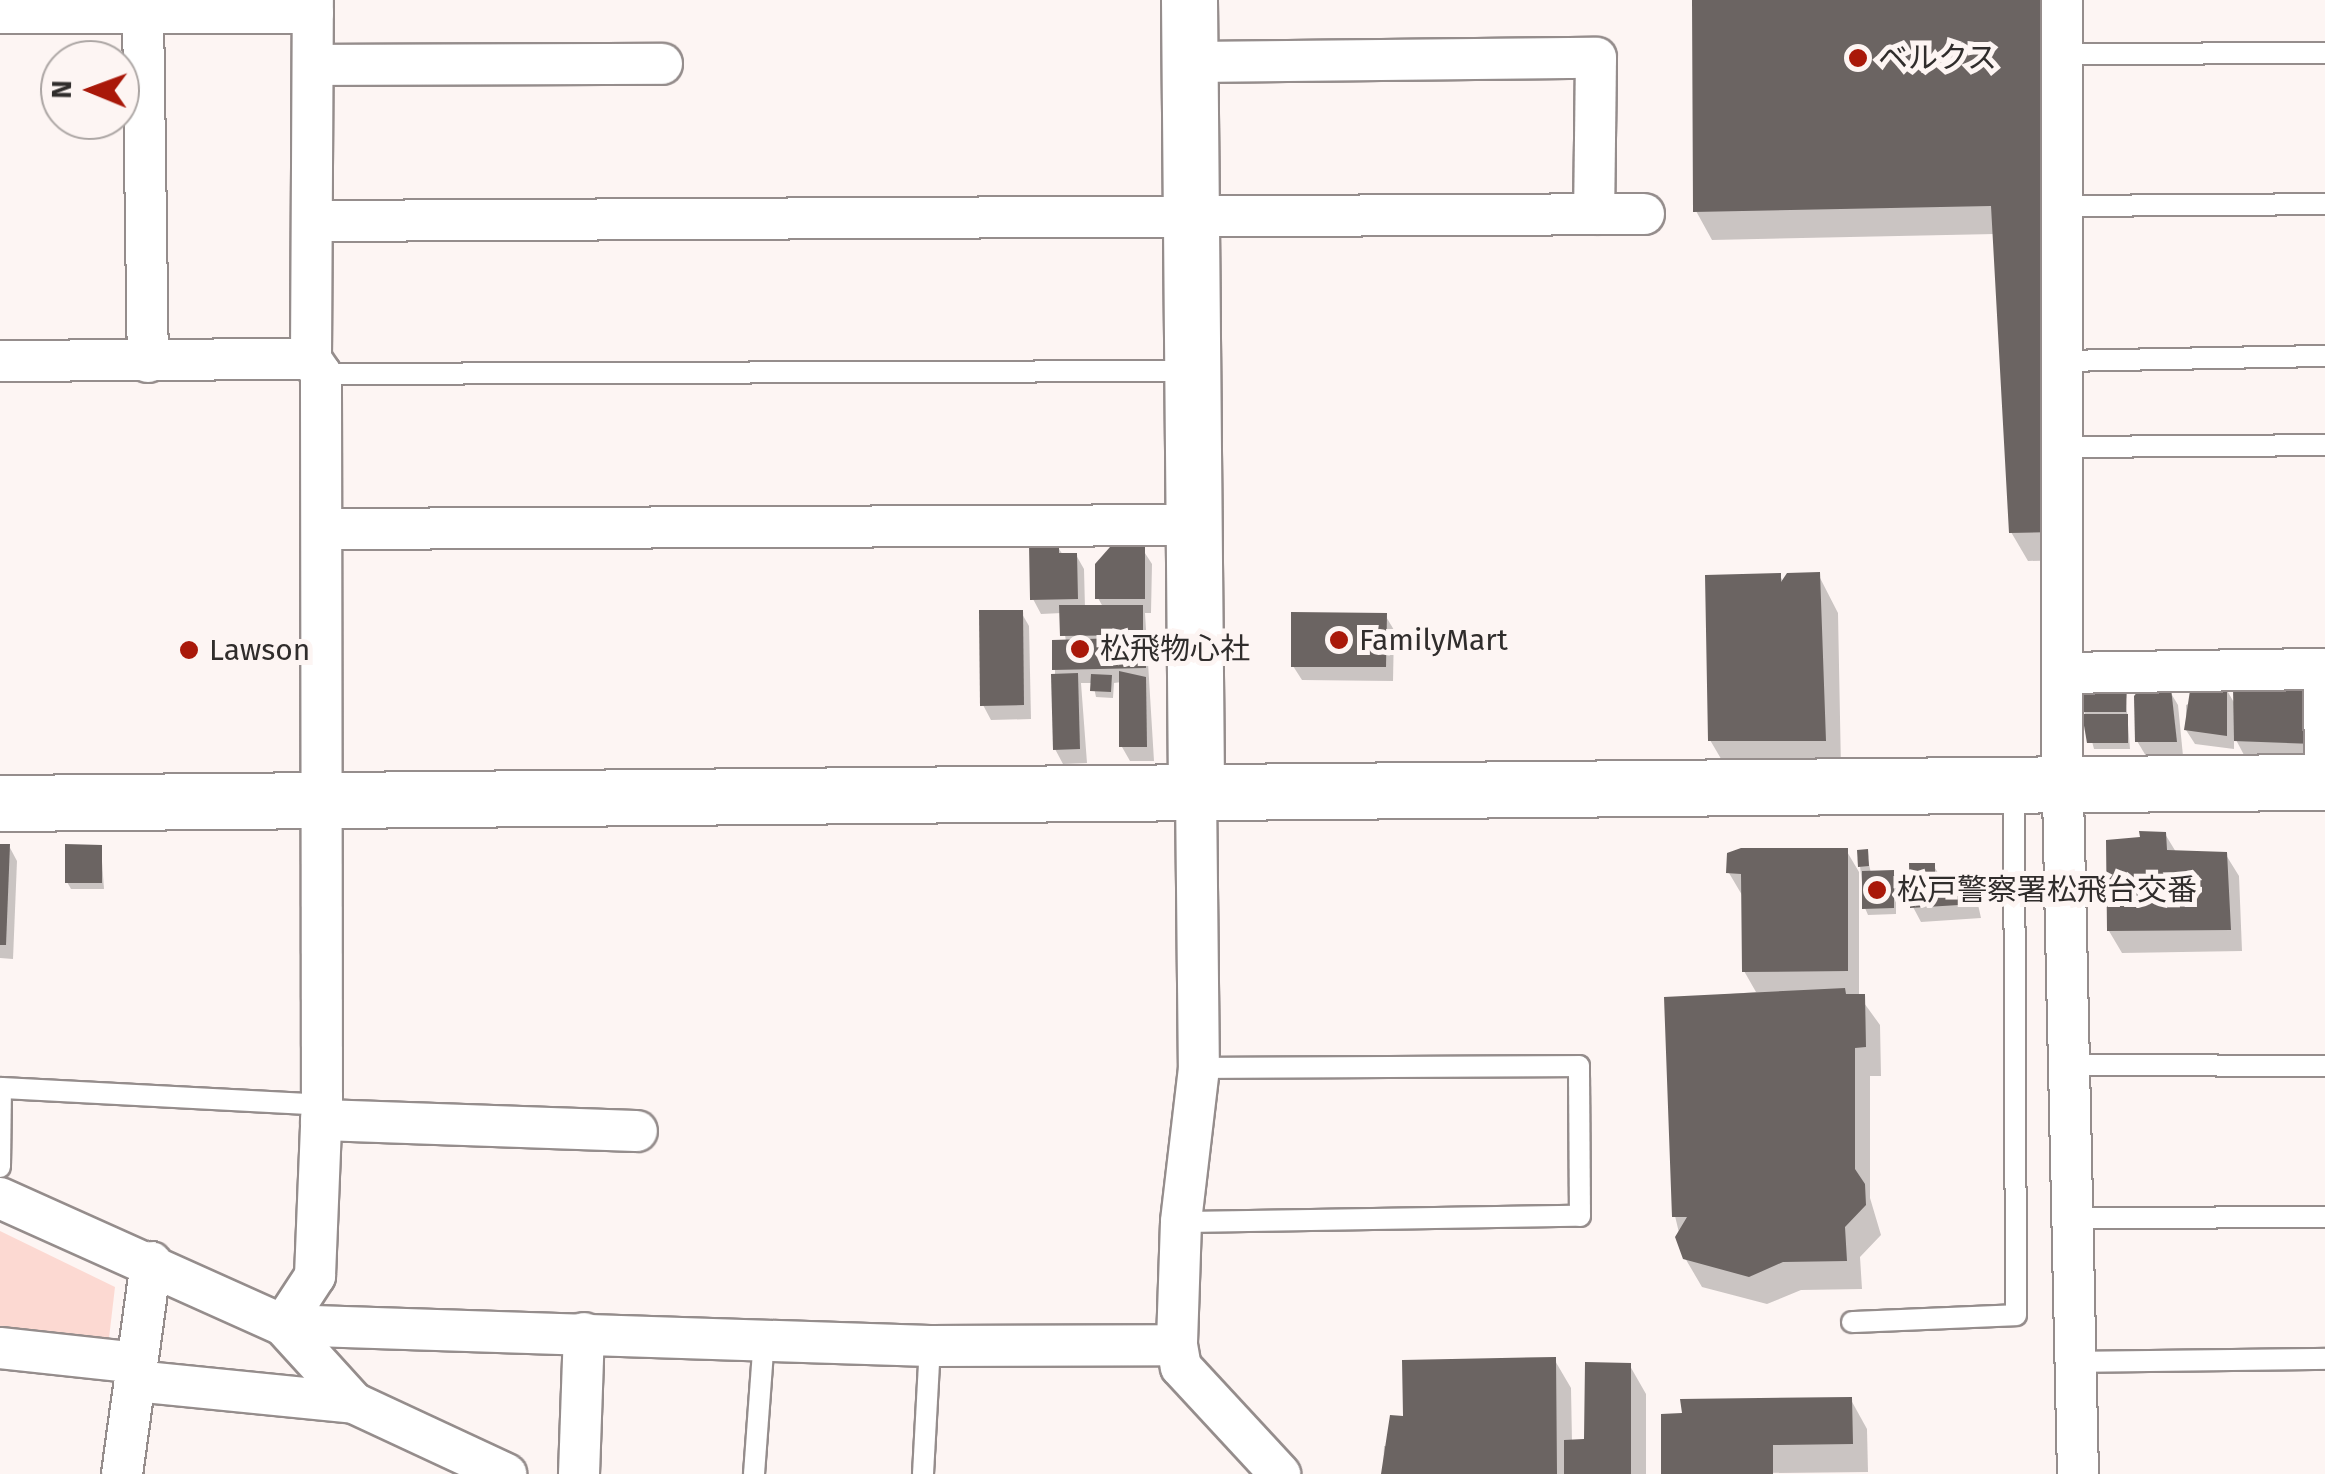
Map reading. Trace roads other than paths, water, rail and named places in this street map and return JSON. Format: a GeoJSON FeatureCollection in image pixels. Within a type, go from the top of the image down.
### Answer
{"type":"FeatureCollection","features":[{"type":"Feature","properties":{"kind":"street"},"geometry":{"type":"LineString","coordinates":[[1189,0],[1190,525],[1200,1068],[1180,1222],[1177,1346],[1180,1367],[1280,1474]]}},
{"type":"Feature","properties":{"kind":"street"},"geometry":{"type":"LineString","coordinates":[[2062,0],[2062,672],[2039,786],[2071,1065],[2078,1474]]}},
{"type":"Feature","properties":{"kind":"street"},"geometry":{"type":"LineString","coordinates":[[0,14],[313,6],[312,222],[322,529],[321,1113],[316,1276],[283,1325]]}},
{"type":"Feature","properties":{"kind":"street"},"geometry":{"type":"LineString","coordinates":[[143,12],[148,362]]}},
{"type":"Feature","properties":{"kind":"street"},"geometry":{"type":"LineString","coordinates":[[1190,62],[1596,58],[1594,214]]}},
{"type":"Feature","properties":{"kind":"street"},"geometry":{"type":"LineString","coordinates":[[313,65],[662,64]]}},
{"type":"Feature","properties":{"kind":"street"},"geometry":{"type":"LineString","coordinates":[[312,222],[1644,214]]}},
{"type":"Feature","properties":{"kind":"street"},"geometry":{"type":"LineString","coordinates":[[0,361],[316,367]]}},
{"type":"Feature","properties":{"kind":"street"},"geometry":{"type":"LineString","coordinates":[[322,529],[1190,525]]}},
{"type":"Feature","properties":{"kind":"street"},"geometry":{"type":"LineString","coordinates":[[0,803],[2325,782],[2325,670],[2062,672]]}},
{"type":"Feature","properties":{"kind":"street"},"geometry":{"type":"LineString","coordinates":[[321,1113],[637,1131]]}},
{"type":"Feature","properties":{"kind":"street"},"geometry":{"type":"LineString","coordinates":[[0,1198],[151,1262],[283,1325],[354,1403]]}},
{"type":"Feature","properties":{"kind":"street"},"geometry":{"type":"LineString","coordinates":[[122,1474],[151,1262]]}},
{"type":"Feature","properties":{"kind":"street"},"geometry":{"type":"LineString","coordinates":[[283,1325],[930,1346],[1177,1346]]}},
{"type":"Feature","properties":{"kind":"street"},"geometry":{"type":"LineString","coordinates":[[579,1474],[584,1332]]}},
{"type":"Feature","properties":{"kind":"street"},"geometry":{"type":"LineString","coordinates":[[0,1348],[354,1403],[506,1474]]}},
{"type":"Feature","properties":{"kind":"lane"},"geometry":{"type":"LineString","coordinates":[[2062,54],[2325,53]]}},
{"type":"Feature","properties":{"kind":"lane"},"geometry":{"type":"LineString","coordinates":[[2062,206],[2325,204]]}},
{"type":"Feature","properties":{"kind":"lane"},"geometry":{"type":"LineString","coordinates":[[2062,362],[2325,356]]}},
{"type":"Feature","properties":{"kind":"lane"},"geometry":{"type":"LineString","coordinates":[[316,367],[1189,371]]}},
{"type":"Feature","properties":{"kind":"lane"},"geometry":{"type":"LineString","coordinates":[[2062,447],[2325,445]]}},
{"type":"Feature","properties":{"kind":"lane"},"geometry":{"type":"LineString","coordinates":[[1852,1322],[2016,1315],[2039,786]]}},
{"type":"Feature","properties":{"kind":"lane"},"geometry":{"type":"LineString","coordinates":[[2071,1065],[2325,1066]]}},
{"type":"Feature","properties":{"kind":"lane"},"geometry":{"type":"LineString","coordinates":[[1180,1222],[1580,1216],[1579,1066],[1200,1068]]}},
{"type":"Feature","properties":{"kind":"lane"},"geometry":{"type":"LineString","coordinates":[[0,1166],[2,1088],[321,1113]]}},
{"type":"Feature","properties":{"kind":"lane"},"geometry":{"type":"LineString","coordinates":[[2074,1218],[2325,1217]]}},
{"type":"Feature","properties":{"kind":"lane"},"geometry":{"type":"LineString","coordinates":[[754,1474],[764,1339]]}},
{"type":"Feature","properties":{"kind":"lane"},"geometry":{"type":"LineString","coordinates":[[923,1474],[930,1346]]}},
{"type":"Feature","properties":{"kind":"lane"},"geometry":{"type":"LineString","coordinates":[[2076,1362],[2325,1359]]}},
{"type":"Feature","properties":{"kind":"place","name":"ベルクス"},"geometry":{"type":"Point","coordinates":[1858,58]}},
{"type":"Feature","properties":{"kind":"place","name":"FamilyMart"},"geometry":{"type":"Point","coordinates":[1339,640]}},
{"type":"Feature","properties":{"kind":"place","name":"松飛物心社"},"geometry":{"type":"Point","coordinates":[1080,649]}},
{"type":"Feature","properties":{"kind":"place","name":"Lawson"},"geometry":{"type":"Point","coordinates":[189,650]}},
{"type":"Feature","properties":{"kind":"place","name":"松戸警察署松飛台交番"},"geometry":{"type":"Point","coordinates":[1877,890]}}]}
